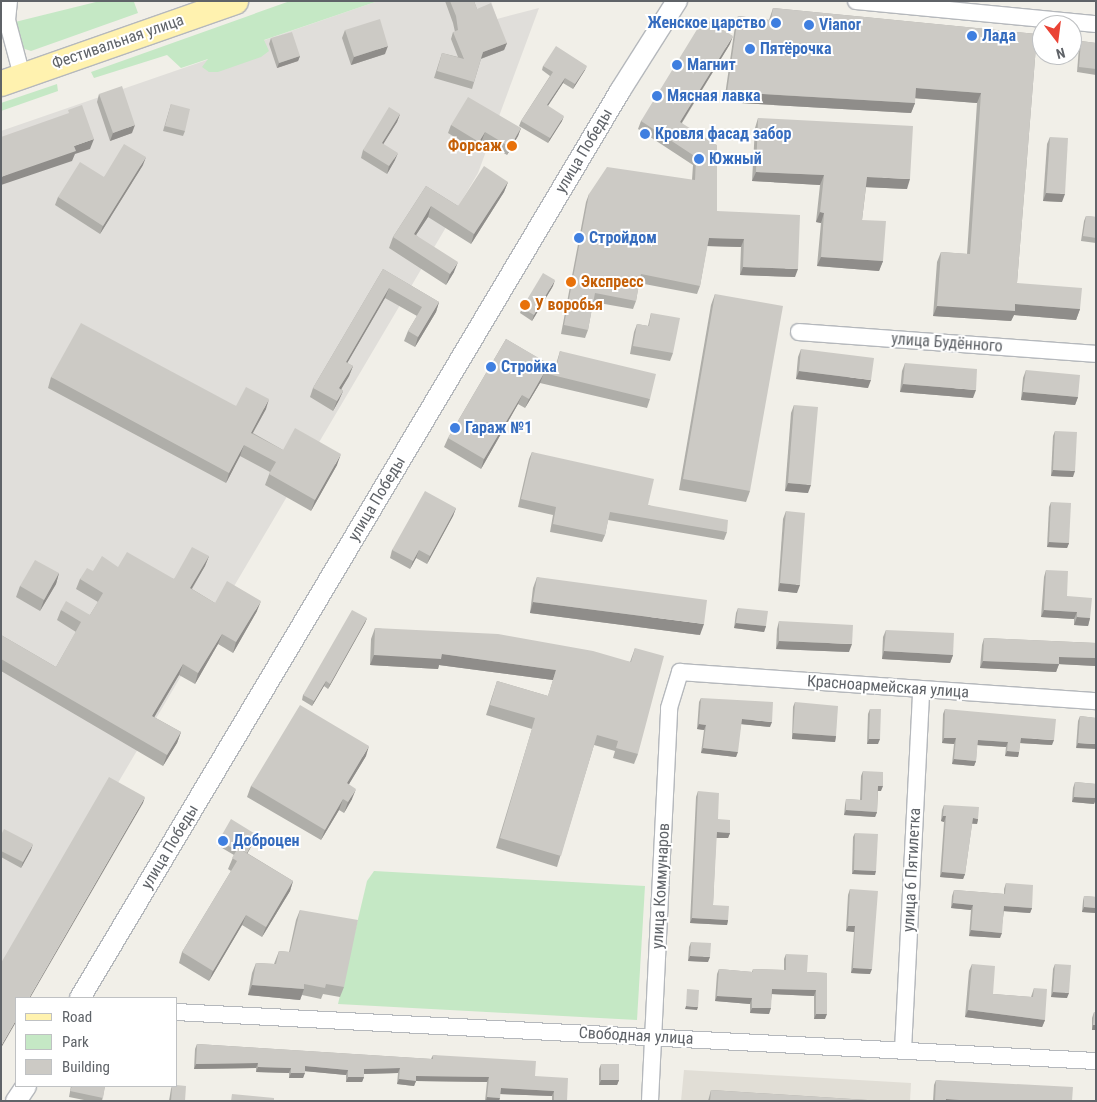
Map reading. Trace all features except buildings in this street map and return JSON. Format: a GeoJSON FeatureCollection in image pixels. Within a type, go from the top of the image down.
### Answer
{"type":"FeatureCollection","features":[{"type":"Feature","properties":{"kind":"main road","name":"Фестивальная улица"},"geometry":{"type":"LineString","coordinates":[[12,80],[235,1]]}},
{"type":"Feature","properties":{"kind":"street"},"geometry":{"type":"LineString","coordinates":[[10,1],[7,20],[12,80]]}},
{"type":"Feature","properties":{"kind":"street","name":"улица Победы"},"geometry":{"type":"LineString","coordinates":[[81,997],[620,91],[677,1]]}},
{"type":"Feature","properties":{"kind":"street"},"geometry":{"type":"LineString","coordinates":[[856,1],[943,6],[1096,24]]}},
{"type":"Feature","properties":{"kind":"street","name":"улица Будённого"},"geometry":{"type":"LineString","coordinates":[[799,332],[1096,354]]}},
{"type":"Feature","properties":{"kind":"street","name":"Красноармейская улица"},"geometry":{"type":"LineString","coordinates":[[680,672],[1096,701]]}},
{"type":"Feature","properties":{"kind":"street","name":"улица Коммунаров"},"geometry":{"type":"LineString","coordinates":[[650,1101],[655,1037],[669,708],[680,672]]}},
{"type":"Feature","properties":{"kind":"street","name":"улица 6 Пятилетка"},"geometry":{"type":"LineString","coordinates":[[903,1050],[921,690]]}},
{"type":"Feature","properties":{"kind":"street","name":"Свободная улица"},"geometry":{"type":"LineString","coordinates":[[178,1012],[1096,1061]]}},
{"type":"Feature","properties":{"kind":"street"},"geometry":{"type":"LineString","coordinates":[[16,1101],[25,1087]]}},
{"type":"Feature","properties":{"kind":"shaded area"},"geometry":{"type":"Polygon","coordinates":[[[378,1],[491,1],[497,19],[539,8],[478,173],[1,981],[1,131],[378,1]]]}},
{"type":"Feature","properties":{"kind":"shaded area"},"geometry":{"type":"Polygon","coordinates":[[[684,1070],[911,1083],[910,1101],[681,1101],[684,1070]]]}},
{"type":"Feature","properties":{"kind":"green space"},"geometry":{"type":"Polygon","coordinates":[[[100,1],[134,2],[138,13],[31,51],[22,48],[15,22],[100,1]]]}},
{"type":"Feature","properties":{"kind":"green space"},"geometry":{"type":"Polygon","coordinates":[[[290,1],[378,1],[264,40],[269,51],[261,57],[218,72],[209,72],[202,67],[208,59],[181,68],[167,55],[94,78],[91,72],[290,1]]]}},
{"type":"Feature","properties":{"kind":"green space"},"geometry":{"type":"Polygon","coordinates":[[[57,84],[58,91],[1,111],[1,103],[57,84]]]}},
{"type":"Feature","properties":{"kind":"green space"},"geometry":{"type":"Polygon","coordinates":[[[374,871],[645,886],[637,1020],[338,1004],[367,881],[374,871]]]}},
{"type":"Feature","properties":{"kind":"place","name":"Женское царство"},"geometry":{"type":"Point","coordinates":[776,23]}},
{"type":"Feature","properties":{"kind":"place","name":"Vianor"},"geometry":{"type":"Point","coordinates":[809,25]}},
{"type":"Feature","properties":{"kind":"place","name":"Лада"},"geometry":{"type":"Point","coordinates":[972,36]}},
{"type":"Feature","properties":{"kind":"place","name":"Пятёрочка"},"geometry":{"type":"Point","coordinates":[750,49]}},
{"type":"Feature","properties":{"kind":"place","name":"Магнит"},"geometry":{"type":"Point","coordinates":[677,65]}},
{"type":"Feature","properties":{"kind":"place","name":"Мясная лавка"},"geometry":{"type":"Point","coordinates":[657,96]}},
{"type":"Feature","properties":{"kind":"place","name":"Кровля фасад забор"},"geometry":{"type":"Point","coordinates":[645,134]}},
{"type":"Feature","properties":{"kind":"place","name":"Форсаж"},"geometry":{"type":"Point","coordinates":[512,146]}},
{"type":"Feature","properties":{"kind":"place","name":"Южный"},"geometry":{"type":"Point","coordinates":[699,159]}},
{"type":"Feature","properties":{"kind":"place","name":"Стройдом"},"geometry":{"type":"Point","coordinates":[579,238]}},
{"type":"Feature","properties":{"kind":"place","name":"Экспресс"},"geometry":{"type":"Point","coordinates":[571,282]}},
{"type":"Feature","properties":{"kind":"place","name":"У воробья"},"geometry":{"type":"Point","coordinates":[525,305]}},
{"type":"Feature","properties":{"kind":"place","name":"Стройка"},"geometry":{"type":"Point","coordinates":[491,367]}},
{"type":"Feature","properties":{"kind":"place","name":"Гараж №1"},"geometry":{"type":"Point","coordinates":[455,428]}},
{"type":"Feature","properties":{"kind":"place","name":"Доброцен"},"geometry":{"type":"Point","coordinates":[223,841]}}]}
